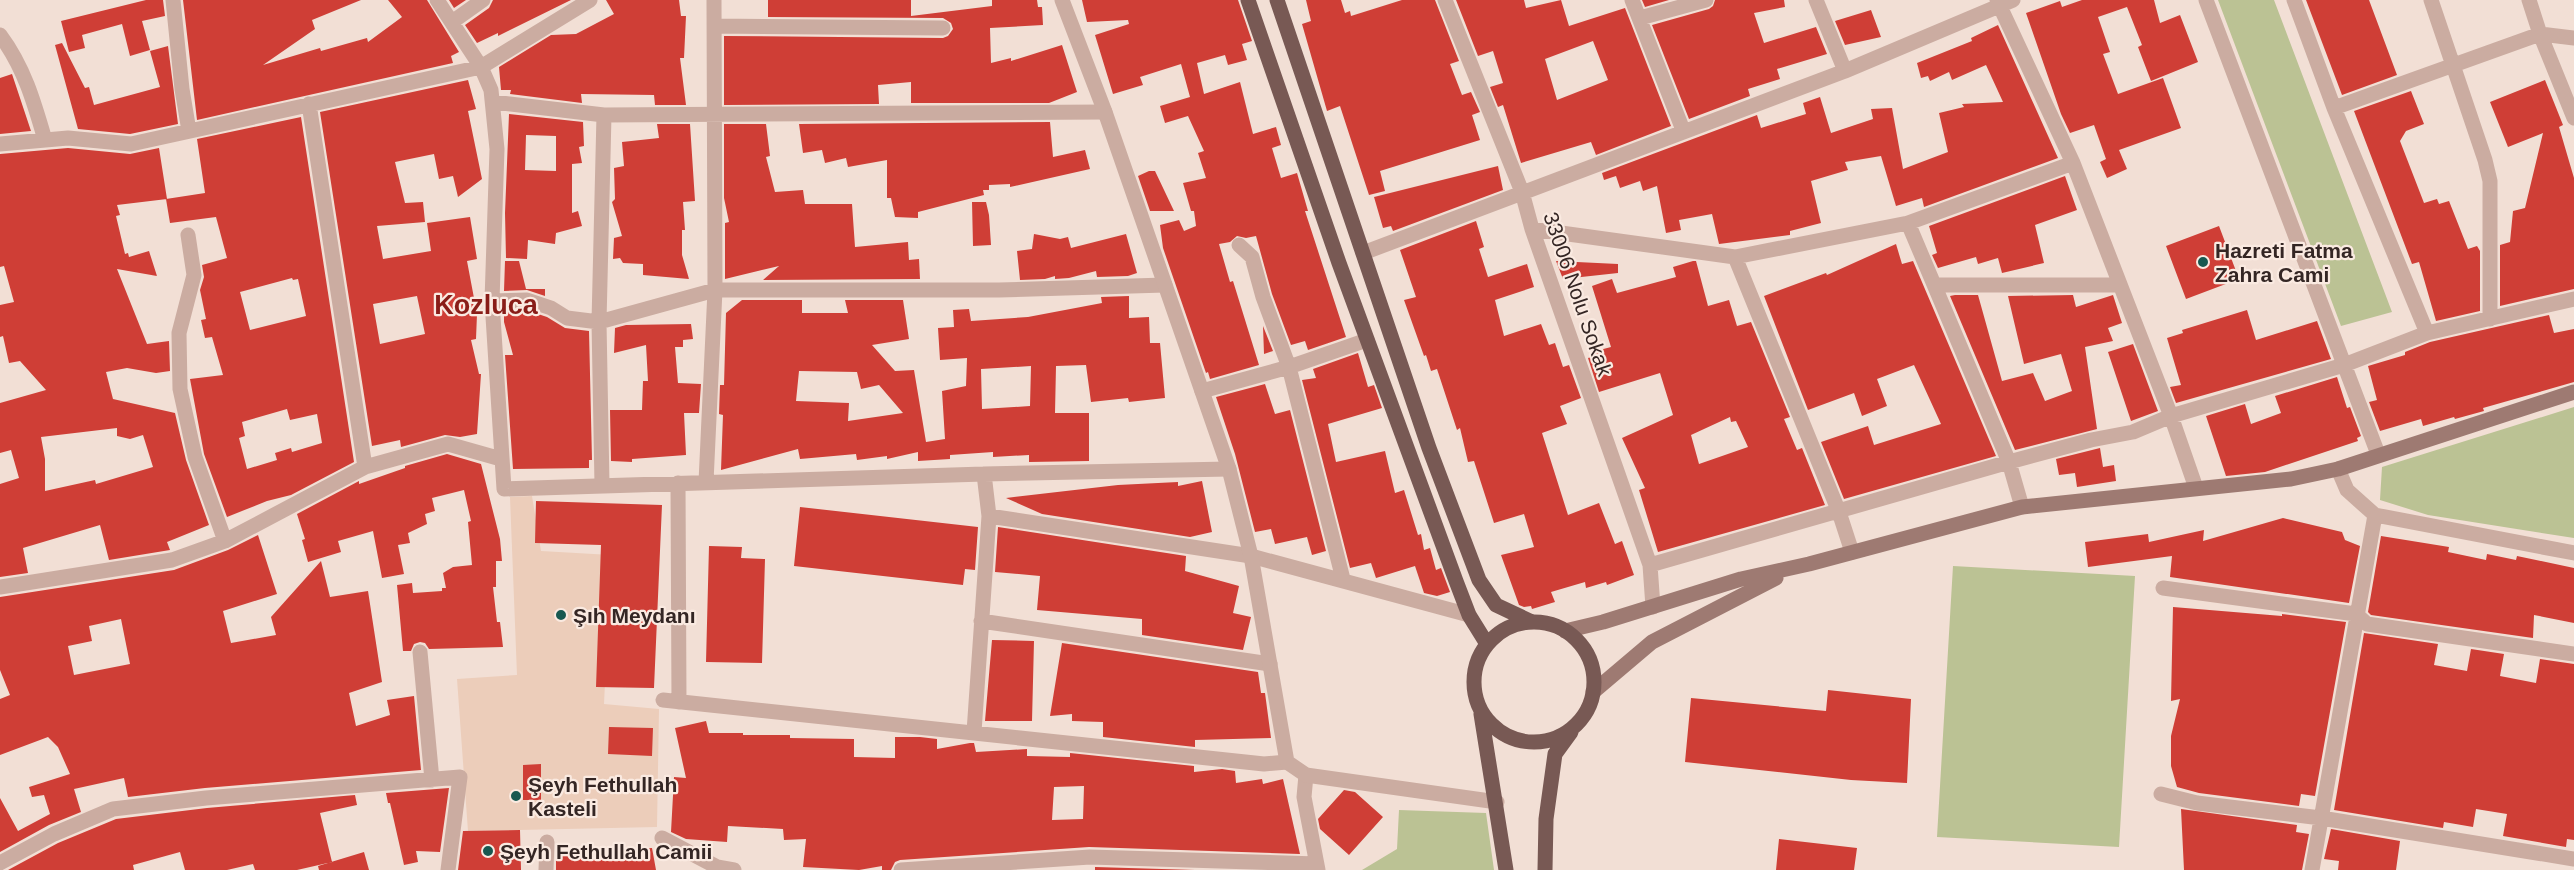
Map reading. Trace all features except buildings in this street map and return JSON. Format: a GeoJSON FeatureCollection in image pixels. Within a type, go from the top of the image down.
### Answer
{"type":"FeatureCollection","features":[{"type":"Feature","properties":{"kind":"main road"},"geometry":{"type":"LineString","coordinates":[[1248,0],[1367,340],[1470,615],[1487,644]]}},
{"type":"Feature","properties":{"kind":"main road"},"geometry":{"type":"LineString","coordinates":[[1277,0],[1429,448],[1479,580],[1496,605],[1532,622]]}},
{"type":"Feature","properties":{"kind":"main road"},"geometry":{"type":"LineString","coordinates":[[1565,631],[1653,607],[1741,579],[1809,564],[2022,507],[2291,478],[2338,469],[2378,454],[2574,392]]}},
{"type":"Feature","properties":{"kind":"main road"},"geometry":{"type":"LineString","coordinates":[[1593,692],[1652,642],[1752,589],[1809,564]]}},
{"type":"Feature","properties":{"kind":"main road"},"geometry":{"type":"LineString","coordinates":[[1506,870],[1497,802],[1480,711],[1473,688],[1476,665],[1487,644],[1499,633],[1515,625],[1532,622],[1549,624],[1565,631],[1579,642],[1589,657],[1593,674],[1593,692],[1587,709],[1555,754],[1546,819],[1545,870]]}},
{"type":"Feature","properties":{"kind":"main road"},"geometry":{"type":"LineString","coordinates":[[1480,711],[1492,726],[1507,736],[1525,742],[1543,741],[1561,735],[1576,724]]}},
{"type":"Feature","properties":{"kind":"street"},"geometry":{"type":"LineString","coordinates":[[173,0],[182,89],[189,131]]}},
{"type":"Feature","properties":{"kind":"street"},"geometry":{"type":"LineString","coordinates":[[437,0],[481,67],[491,90],[493,102],[497,149],[492,301],[504,489],[1229,469]]}},
{"type":"Feature","properties":{"kind":"street"},"geometry":{"type":"LineString","coordinates":[[452,22],[483,0]]}},
{"type":"Feature","properties":{"kind":"street"},"geometry":{"type":"LineString","coordinates":[[0,144],[68,138],[131,144],[481,67],[590,0]]}},
{"type":"Feature","properties":{"kind":"street"},"geometry":{"type":"LineString","coordinates":[[706,482],[715,290],[714,0]]}},
{"type":"Feature","properties":{"kind":"street"},"geometry":{"type":"LineString","coordinates":[[1062,0],[1105,112],[1229,469],[1251,556],[1287,762]]}},
{"type":"Feature","properties":{"kind":"street","name":"33006 Nolu Sokak"},"geometry":{"type":"LineString","coordinates":[[1445,0],[1522,192],[1532,229],[1650,565],[1653,607]]}},
{"type":"Feature","properties":{"kind":"street"},"geometry":{"type":"LineString","coordinates":[[1632,0],[1683,130]]}},
{"type":"Feature","properties":{"kind":"street"},"geometry":{"type":"LineString","coordinates":[[1640,18],[1706,0]]}},
{"type":"Feature","properties":{"kind":"street"},"geometry":{"type":"LineString","coordinates":[[1816,0],[1845,71]]}},
{"type":"Feature","properties":{"kind":"street"},"geometry":{"type":"LineString","coordinates":[[2206,0],[2378,454]]}},
{"type":"Feature","properties":{"kind":"street"},"geometry":{"type":"LineString","coordinates":[[2294,0],[2334,108],[2427,333]]}},
{"type":"Feature","properties":{"kind":"street"},"geometry":{"type":"LineString","coordinates":[[2431,0],[2486,160],[2490,181],[2490,319]]}},
{"type":"Feature","properties":{"kind":"street"},"geometry":{"type":"LineString","coordinates":[[2529,0],[2540,34],[2574,118]]}},
{"type":"Feature","properties":{"kind":"street"},"geometry":{"type":"LineString","coordinates":[[1363,253],[1683,130],[1845,71],[2003,2],[2073,163],[2171,416],[2196,488]]}},
{"type":"Feature","properties":{"kind":"street"},"geometry":{"type":"LineString","coordinates":[[714,26],[943,28]]}},
{"type":"Feature","properties":{"kind":"street"},"geometry":{"type":"LineString","coordinates":[[2334,108],[2540,34],[2574,38]]}},
{"type":"Feature","properties":{"kind":"street"},"geometry":{"type":"LineString","coordinates":[[0,35],[11,50],[29,85],[45,140]]}},
{"type":"Feature","properties":{"kind":"street"},"geometry":{"type":"LineString","coordinates":[[493,102],[604,115],[1105,112]]}},
{"type":"Feature","properties":{"kind":"street"},"geometry":{"type":"LineString","coordinates":[[309,104],[365,467]]}},
{"type":"Feature","properties":{"kind":"street"},"geometry":{"type":"LineString","coordinates":[[602,485],[599,322],[604,115]]}},
{"type":"Feature","properties":{"kind":"street"},"geometry":{"type":"LineString","coordinates":[[1532,229],[1735,256],[1908,223],[2073,163]]}},
{"type":"Feature","properties":{"kind":"street"},"geometry":{"type":"LineString","coordinates":[[1908,223],[2009,462],[2022,507]]}},
{"type":"Feature","properties":{"kind":"street"},"geometry":{"type":"LineString","coordinates":[[188,234],[194,275],[179,333],[180,389],[195,457],[225,541]]}},
{"type":"Feature","properties":{"kind":"street"},"geometry":{"type":"LineString","coordinates":[[1239,245],[1252,257],[1263,297],[1289,367],[1343,579]]}},
{"type":"Feature","properties":{"kind":"street"},"geometry":{"type":"LineString","coordinates":[[1735,256],[1839,512],[1852,552]]}},
{"type":"Feature","properties":{"kind":"street"},"geometry":{"type":"LineString","coordinates":[[492,301],[526,300],[551,308],[567,318],[599,322],[715,290],[999,290],[1165,285]]}},
{"type":"Feature","properties":{"kind":"street"},"geometry":{"type":"LineString","coordinates":[[1936,285],[2120,285]]}},
{"type":"Feature","properties":{"kind":"street"},"geometry":{"type":"LineString","coordinates":[[1650,565],[2009,462],[2091,440],[2133,432],[2171,416],[2344,365],[2427,333],[2574,299]]}},
{"type":"Feature","properties":{"kind":"street"},"geometry":{"type":"LineString","coordinates":[[1202,392],[1289,367],[1367,340]]}},
{"type":"Feature","properties":{"kind":"street"},"geometry":{"type":"LineString","coordinates":[[0,587],[172,560],[225,541],[365,467],[448,444],[501,459]]}},
{"type":"Feature","properties":{"kind":"street"},"geometry":{"type":"LineString","coordinates":[[2338,469],[2347,490],[2374,515],[2574,553]]}},
{"type":"Feature","properties":{"kind":"street"},"geometry":{"type":"LineString","coordinates":[[974,732],[989,516],[984,474]]}},
{"type":"Feature","properties":{"kind":"street"},"geometry":{"type":"LineString","coordinates":[[678,483],[679,702]]}},
{"type":"Feature","properties":{"kind":"street"},"geometry":{"type":"LineString","coordinates":[[2312,870],[2374,515]]}},
{"type":"Feature","properties":{"kind":"street"},"geometry":{"type":"LineString","coordinates":[[989,516],[1251,556],[1470,615]]}},
{"type":"Feature","properties":{"kind":"street"},"geometry":{"type":"LineString","coordinates":[[2163,588],[2356,614],[2367,624],[2574,654]]}},
{"type":"Feature","properties":{"kind":"street"},"geometry":{"type":"LineString","coordinates":[[981,621],[1270,664]]}},
{"type":"Feature","properties":{"kind":"street"},"geometry":{"type":"LineString","coordinates":[[420,652],[432,780]]}},
{"type":"Feature","properties":{"kind":"street"},"geometry":{"type":"LineString","coordinates":[[663,700],[1264,764],[1287,762],[1306,775],[1497,802]]}},
{"type":"Feature","properties":{"kind":"street"},"geometry":{"type":"LineString","coordinates":[[901,870],[1075,864],[1317,867],[1304,797],[1306,775]]}},
{"type":"Feature","properties":{"kind":"street"},"geometry":{"type":"LineString","coordinates":[[0,863],[54,834],[113,809],[206,798],[460,777],[448,870]]}},
{"type":"Feature","properties":{"kind":"street"},"geometry":{"type":"LineString","coordinates":[[2161,794],[2197,803],[2321,818],[2574,859]]}},
{"type":"Feature","properties":{"kind":"street"},"geometry":{"type":"LineString","coordinates":[[662,838],[717,867],[734,870]]}},
{"type":"Feature","properties":{"kind":"street"},"geometry":{"type":"LineString","coordinates":[[546,842],[546,870]]}},
{"type":"Feature","properties":{"kind":"green space"},"geometry":{"type":"Polygon","coordinates":[[[2218,0],[2274,0],[2392,312],[2341,326],[2218,0]]]}},
{"type":"Feature","properties":{"kind":"green space"},"geometry":{"type":"Polygon","coordinates":[[[2574,407],[2574,538],[2428,515],[2380,500],[2382,467],[2574,407]]]}},
{"type":"Feature","properties":{"kind":"green space"},"geometry":{"type":"Polygon","coordinates":[[[1953,566],[2135,576],[2119,847],[1937,837],[1953,566]]]}},
{"type":"Feature","properties":{"kind":"green space"},"geometry":{"type":"Polygon","coordinates":[[[1399,810],[1486,813],[1494,870],[1362,870],[1397,849],[1399,810]]]}},
{"type":"Feature","properties":{"kind":"shaded area","name":"Şıh Meydanı"},"geometry":{"type":"Polygon","coordinates":[[[532,496],[541,551],[611,555],[604,704],[659,709],[657,827],[468,831],[457,679],[517,675],[510,497],[532,496]]]}},
{"type":"Feature","properties":{"kind":"place","name":"Hazreti Fatma Zahra Cami"},"geometry":{"type":"Point","coordinates":[2203,262]}},
{"type":"Feature","properties":{"kind":"place","name":"Şıh Meydanı"},"geometry":{"type":"Point","coordinates":[561,615]}},
{"type":"Feature","properties":{"kind":"place","name":"Şeyh Fethullah Kasteli"},"geometry":{"type":"Point","coordinates":[516,796]}},
{"type":"Feature","properties":{"kind":"place","name":"Şeyh Fethullah Camii"},"geometry":{"type":"Point","coordinates":[488,851]}},
{"type":"Feature","properties":{"kind":"district","name":"Kozluca"},"geometry":{"type":"Point","coordinates":[486,305]}}]}
